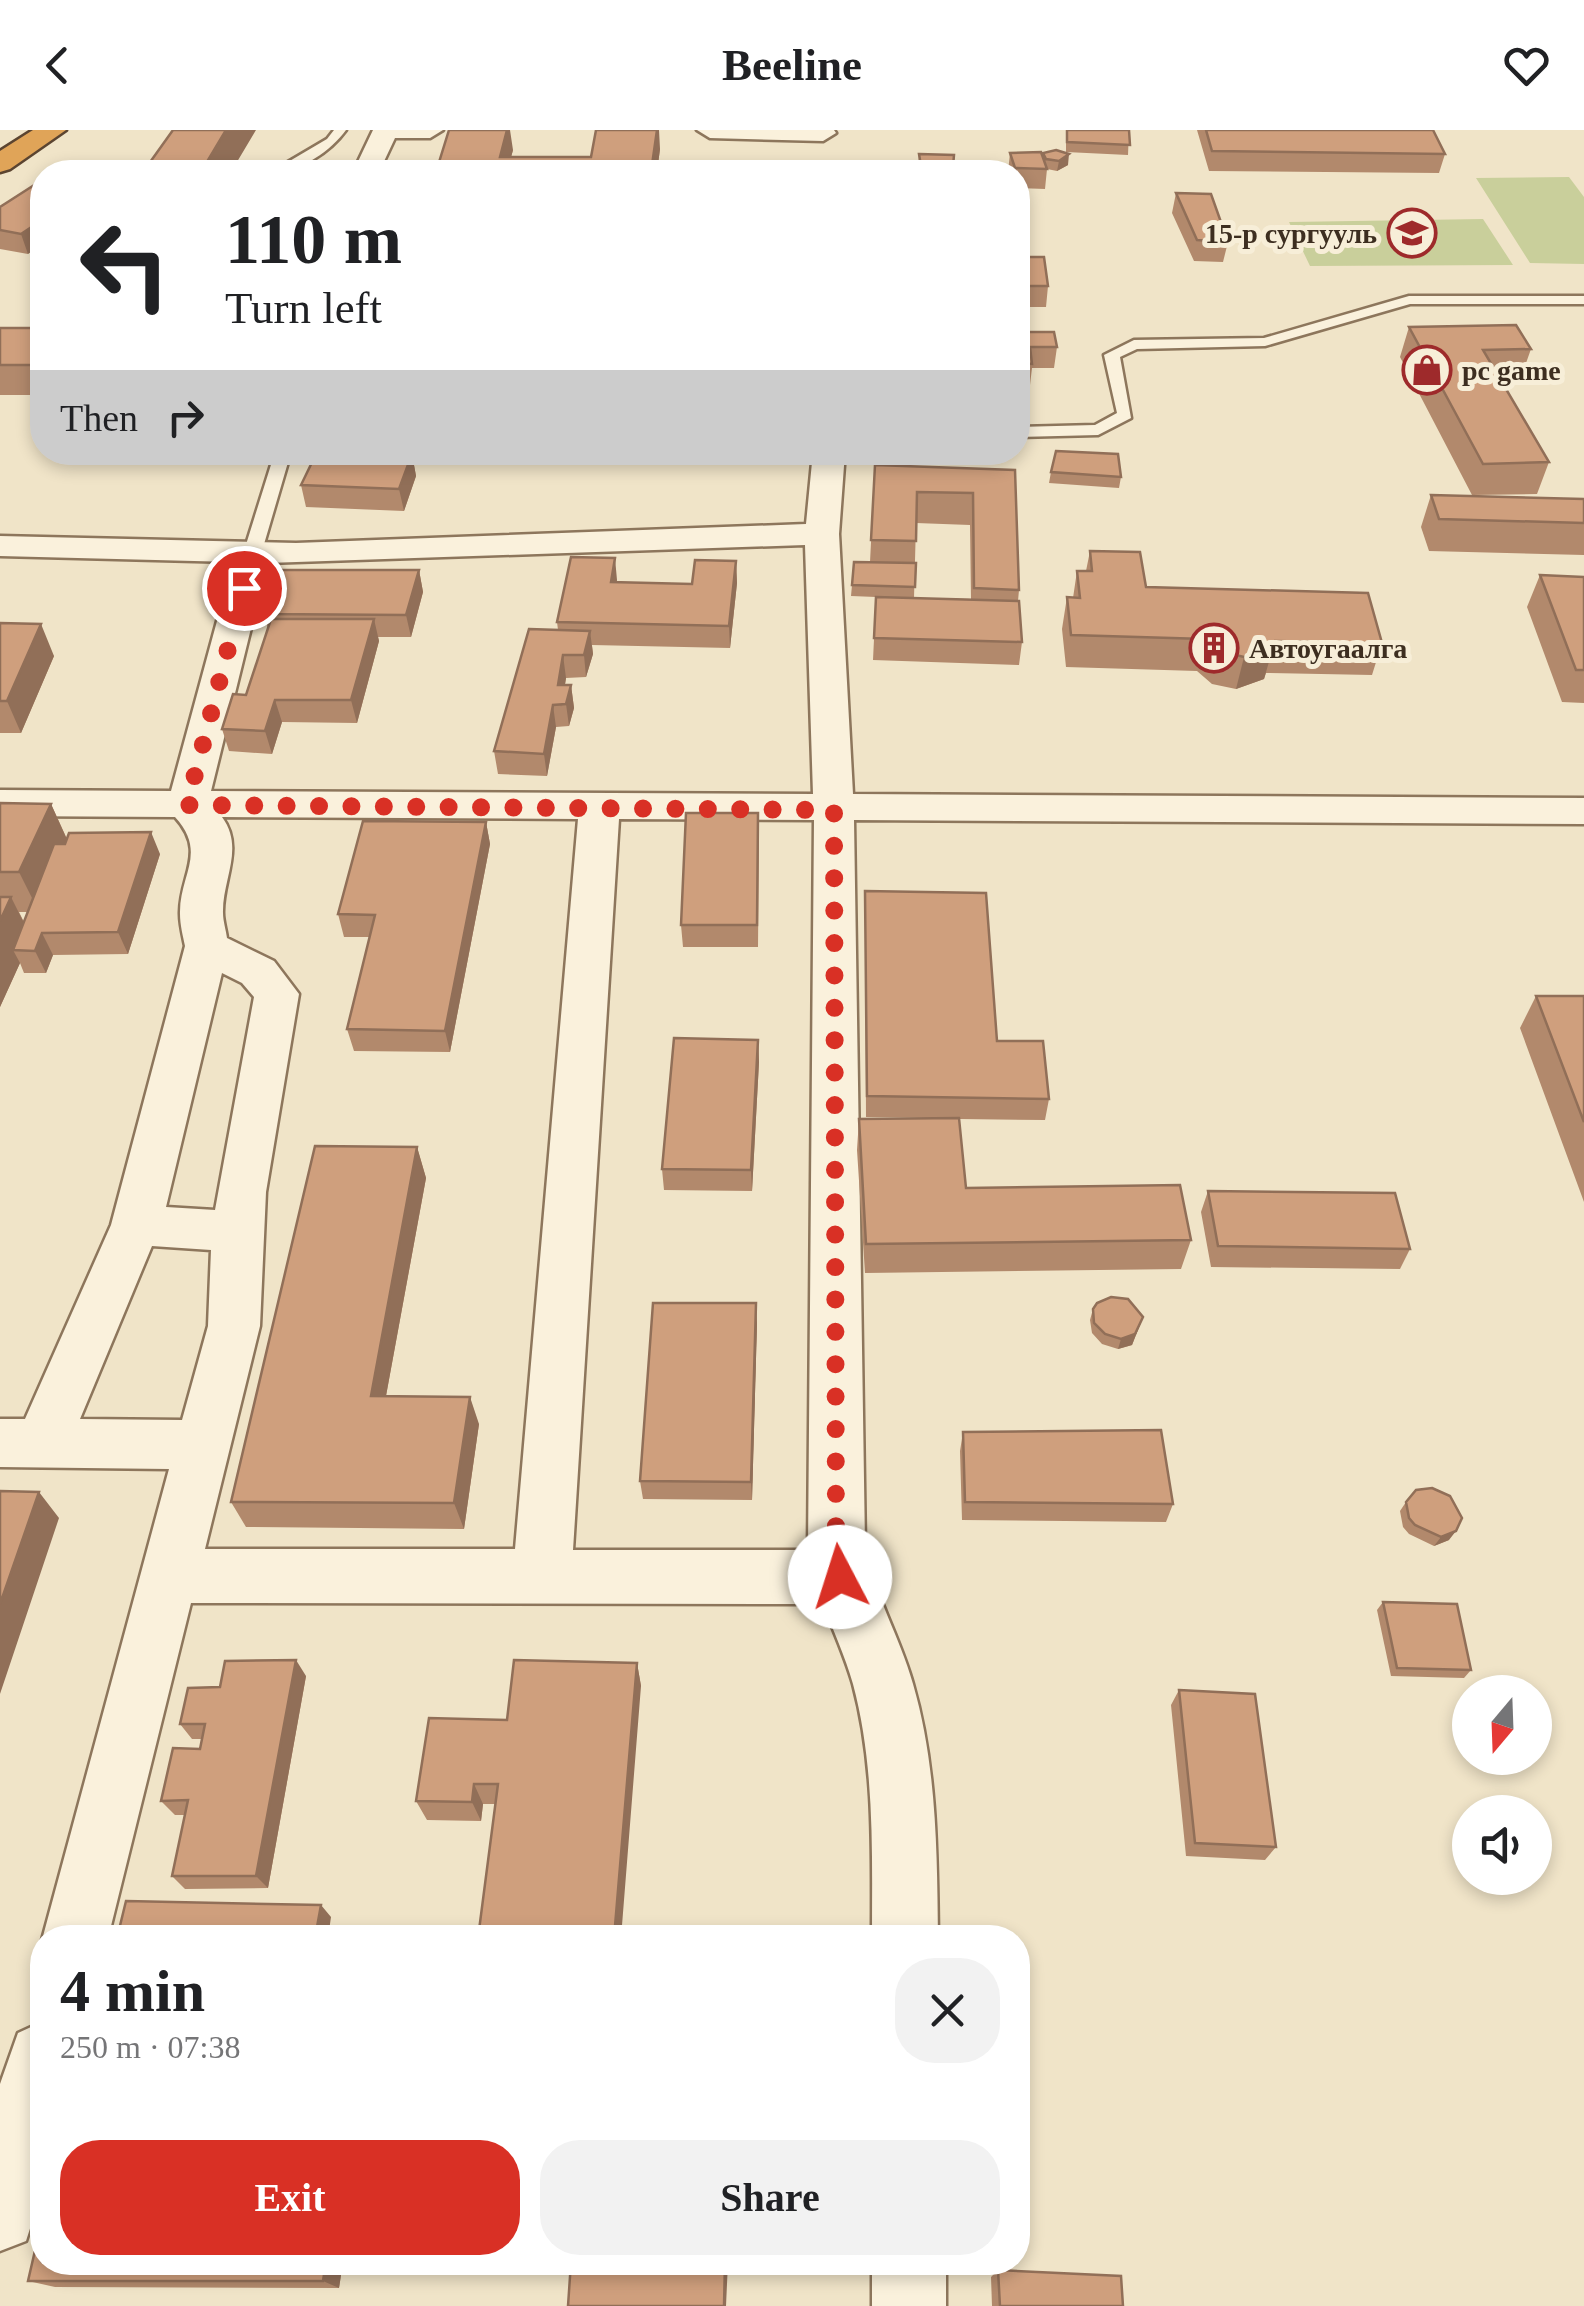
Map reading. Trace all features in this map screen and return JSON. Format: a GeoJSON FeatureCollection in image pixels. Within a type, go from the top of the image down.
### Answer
{"type":"FeatureCollection","features":[{"type":"Feature","properties":{"kind":"highway"},"geometry":{"type":"LineString","coordinates":[[0,163],[52,130]]}},
{"type":"Feature","properties":{"kind":"street"},"geometry":{"type":"LineString","coordinates":[[372,160],[386,130],[430,130]]}},
{"type":"Feature","properties":{"kind":"street"},"geometry":{"type":"LineString","coordinates":[[710,130],[824,138]]}},
{"type":"Feature","properties":{"kind":"street"},"geometry":{"type":"LineString","coordinates":[[829,465],[822,534],[834,810],[836,1546],[840,1577],[883,1683],[894,1736],[903,1788],[905,1925]]}},
{"type":"Feature","properties":{"kind":"street"},"geometry":{"type":"LineString","coordinates":[[0,546],[253,552],[822,534]]}},
{"type":"Feature","properties":{"kind":"street"},"geometry":{"type":"LineString","coordinates":[[187,805],[253,552]]}},
{"type":"Feature","properties":{"kind":"street"},"geometry":{"type":"LineString","coordinates":[[0,803],[1584,811]]}},
{"type":"Feature","properties":{"kind":"street"},"geometry":{"type":"LineString","coordinates":[[187,805],[210,830],[212,858],[201,912],[206,946],[136,1225],[21,1444],[203,1444]]}},
{"type":"Feature","properties":{"kind":"street"},"geometry":{"type":"LineString","coordinates":[[542,1576],[599,808]]}},
{"type":"Feature","properties":{"kind":"street"},"geometry":{"type":"LineString","coordinates":[[77,1925],[234,1326],[236,1231],[248,1149],[273,1038],[276,994],[258,972],[206,946]]}},
{"type":"Feature","properties":{"kind":"street"},"geometry":{"type":"LineString","coordinates":[[136,1225],[236,1231]]}},
{"type":"Feature","properties":{"kind":"street"},"geometry":{"type":"LineString","coordinates":[[170,1576],[840,1577]]}},
{"type":"Feature","properties":{"kind":"street"},"geometry":{"type":"LineString","coordinates":[[0,2215],[30,2102]]}},
{"type":"Feature","properties":{"kind":"street"},"geometry":{"type":"LineString","coordinates":[[909,2275],[909,2306]]}},
{"type":"Feature","properties":{"kind":"lane"},"geometry":{"type":"LineString","coordinates":[[299,160],[330,142],[340,130]]}},
{"type":"Feature","properties":{"kind":"lane"},"geometry":{"type":"LineString","coordinates":[[1030,432],[1098,430],[1125,415],[1112,355],[1134,345],[1265,342],[1409,300],[1584,300]]}},
{"type":"Feature","properties":{"kind":"lane"},"geometry":{"type":"LineString","coordinates":[[253,552],[278,465]]}},
{"type":"Feature","properties":{"kind":"green space"},"geometry":{"type":"Polygon","coordinates":[[[1569,177],[1584,197],[1584,264],[1530,263],[1476,178],[1569,177]]]}},
{"type":"Feature","properties":{"kind":"green space"},"geometry":{"type":"Polygon","coordinates":[[[1483,219],[1513,265],[1310,266],[1289,222],[1483,219]]]}},
{"type":"Feature","properties":{"kind":"building"},"geometry":{"type":"Polygon","coordinates":[[[173,130],[226,130],[208,160],[152,160],[173,130]]]}},
{"type":"Feature","properties":{"kind":"building"},"geometry":{"type":"Polygon","coordinates":[[[449,130],[507,130],[500,157],[591,157],[596,130],[657,130],[653,160],[440,160],[449,130]]]}},
{"type":"Feature","properties":{"kind":"building"},"geometry":{"type":"Polygon","coordinates":[[[1067,130],[1129,130],[1130,145],[1067,142],[1067,130]]]}},
{"type":"Feature","properties":{"kind":"building"},"geometry":{"type":"Polygon","coordinates":[[[1206,130],[1433,130],[1445,154],[1212,151],[1206,130]]]}},
{"type":"Feature","properties":{"kind":"building"},"geometry":{"type":"Polygon","coordinates":[[[1056,150],[1069,154],[1059,161],[1046,159],[1043,153],[1056,150]]]}},
{"type":"Feature","properties":{"kind":"building"},"geometry":{"type":"Polygon","coordinates":[[[1041,152],[1047,169],[1030,168],[1030,160],[1012,160],[1010,153],[1041,152]]]}},
{"type":"Feature","properties":{"kind":"building"},"geometry":{"type":"Polygon","coordinates":[[[919,154],[954,155],[954,160],[920,160],[919,154]]]}},
{"type":"Feature","properties":{"kind":"building"},"geometry":{"type":"Polygon","coordinates":[[[30,188],[30,228],[21,234],[0,230],[0,207],[30,188]]]}},
{"type":"Feature","properties":{"kind":"building"},"geometry":{"type":"Polygon","coordinates":[[[1176,193],[1211,194],[1228,242],[1197,240],[1176,193]]]}},
{"type":"Feature","properties":{"kind":"building"},"geometry":{"type":"Polygon","coordinates":[[[1030,257],[1044,257],[1048,286],[1030,286],[1030,257]]]}},
{"type":"Feature","properties":{"kind":"building"},"geometry":{"type":"Polygon","coordinates":[[[1516,325],[1531,349],[1483,350],[1549,462],[1483,464],[1409,327],[1516,325]]]}},
{"type":"Feature","properties":{"kind":"building"},"geometry":{"type":"Polygon","coordinates":[[[0,328],[30,328],[30,365],[0,365],[0,328]]]}},
{"type":"Feature","properties":{"kind":"building"},"geometry":{"type":"Polygon","coordinates":[[[1030,332],[1054,332],[1057,347],[1030,347],[1030,332]]]}},
{"type":"Feature","properties":{"kind":"building"},"geometry":{"type":"Polygon","coordinates":[[[1056,451],[1118,454],[1121,477],[1051,472],[1056,451]]]}},
{"type":"Feature","properties":{"kind":"building"},"geometry":{"type":"Polygon","coordinates":[[[311,465],[408,465],[399,489],[301,485],[311,465]]]}},
{"type":"Feature","properties":{"kind":"building"},"geometry":{"type":"Polygon","coordinates":[[[875,465],[1015,470],[1019,590],[974,588],[973,493],[917,492],[916,541],[871,540],[875,465]]]}},
{"type":"Feature","properties":{"kind":"building"},"geometry":{"type":"Polygon","coordinates":[[[1431,495],[1584,499],[1584,523],[1439,519],[1431,495]]]}},
{"type":"Feature","properties":{"kind":"building"},"geometry":{"type":"Polygon","coordinates":[[[1090,551],[1140,552],[1146,587],[1368,593],[1382,643],[1275,641],[1273,647],[1244,657],[1219,651],[1205,639],[1071,635],[1067,597],[1080,598],[1077,571],[1092,571],[1090,551]]]}},
{"type":"Feature","properties":{"kind":"building"},"geometry":{"type":"Polygon","coordinates":[[[571,557],[615,558],[611,582],[692,584],[695,560],[736,561],[729,626],[557,622],[571,557]]]}},
{"type":"Feature","properties":{"kind":"building"},"geometry":{"type":"Polygon","coordinates":[[[854,562],[916,563],[915,587],[852,585],[854,562]]]}},
{"type":"Feature","properties":{"kind":"building"},"geometry":{"type":"Polygon","coordinates":[[[281,570],[419,570],[406,615],[264,614],[281,570]]]}},
{"type":"Feature","properties":{"kind":"building"},"geometry":{"type":"Polygon","coordinates":[[[1540,575],[1584,577],[1584,670],[1576,670],[1540,575]]]}},
{"type":"Feature","properties":{"kind":"building"},"geometry":{"type":"Polygon","coordinates":[[[876,597],[1019,601],[1022,642],[874,638],[876,597]]]}},
{"type":"Feature","properties":{"kind":"building"},"geometry":{"type":"Polygon","coordinates":[[[271,619],[374,619],[351,700],[275,700],[265,731],[222,729],[233,694],[246,695],[271,619]]]}},
{"type":"Feature","properties":{"kind":"building"},"geometry":{"type":"Polygon","coordinates":[[[0,623],[41,624],[7,701],[0,701],[0,623]]]}},
{"type":"Feature","properties":{"kind":"building"},"geometry":{"type":"Polygon","coordinates":[[[529,629],[590,631],[584,655],[563,655],[558,685],[571,685],[566,704],[553,705],[544,754],[494,751],[529,629]]]}},
{"type":"Feature","properties":{"kind":"building"},"geometry":{"type":"Polygon","coordinates":[[[0,803],[51,804],[19,872],[0,872],[0,803]]]}},
{"type":"Feature","properties":{"kind":"building"},"geometry":{"type":"Polygon","coordinates":[[[686,813],[758,813],[757,925],[681,925],[686,813]]]}},
{"type":"Feature","properties":{"kind":"building"},"geometry":{"type":"Polygon","coordinates":[[[363,821],[486,822],[445,1031],[347,1029],[375,915],[338,914],[363,821]]]}},
{"type":"Feature","properties":{"kind":"building"},"geometry":{"type":"Polygon","coordinates":[[[151,832],[118,932],[42,933],[35,951],[13,950],[54,844],[65,844],[69,833],[151,832]]]}},
{"type":"Feature","properties":{"kind":"building"},"geometry":{"type":"Polygon","coordinates":[[[865,891],[986,893],[997,1041],[1043,1041],[1049,1099],[867,1096],[865,891]]]}},
{"type":"Feature","properties":{"kind":"building"},"geometry":{"type":"Polygon","coordinates":[[[0,897],[11,897],[0,921],[0,897]]]}},
{"type":"Feature","properties":{"kind":"building"},"geometry":{"type":"Polygon","coordinates":[[[1536,996],[1584,996],[1584,1122],[1536,996]]]}},
{"type":"Feature","properties":{"kind":"building"},"geometry":{"type":"Polygon","coordinates":[[[674,1038],[758,1040],[751,1170],[662,1169],[674,1038]]]}},
{"type":"Feature","properties":{"kind":"building"},"geometry":{"type":"Polygon","coordinates":[[[959,1118],[966,1188],[1180,1185],[1191,1240],[866,1244],[859,1119],[959,1118]]]}},
{"type":"Feature","properties":{"kind":"building"},"geometry":{"type":"Polygon","coordinates":[[[315,1146],[417,1147],[371,1396],[470,1397],[454,1503],[231,1502],[315,1146]]]}},
{"type":"Feature","properties":{"kind":"building"},"geometry":{"type":"Polygon","coordinates":[[[1208,1191],[1395,1193],[1410,1249],[1218,1246],[1208,1191]]]}},
{"type":"Feature","properties":{"kind":"building"},"geometry":{"type":"Polygon","coordinates":[[[1111,1297],[1128,1299],[1143,1317],[1135,1334],[1121,1339],[1105,1334],[1094,1323],[1093,1309],[1111,1297]]]}},
{"type":"Feature","properties":{"kind":"building"},"geometry":{"type":"Polygon","coordinates":[[[653,1303],[756,1303],[751,1482],[640,1481],[653,1303]]]}},
{"type":"Feature","properties":{"kind":"building"},"geometry":{"type":"Polygon","coordinates":[[[1161,1430],[1173,1504],[965,1502],[963,1432],[1161,1430]]]}},
{"type":"Feature","properties":{"kind":"building"},"geometry":{"type":"Polygon","coordinates":[[[1432,1488],[1450,1496],[1462,1518],[1456,1531],[1441,1537],[1415,1525],[1409,1518],[1406,1502],[1416,1490],[1432,1488]]]}},
{"type":"Feature","properties":{"kind":"building"},"geometry":{"type":"Polygon","coordinates":[[[0,1491],[39,1492],[0,1604],[0,1491]]]}},
{"type":"Feature","properties":{"kind":"building"},"geometry":{"type":"Polygon","coordinates":[[[1383,1602],[1457,1604],[1471,1670],[1397,1668],[1383,1602]]]}},
{"type":"Feature","properties":{"kind":"building"},"geometry":{"type":"Polygon","coordinates":[[[296,1660],[256,1876],[172,1876],[188,1800],[161,1801],[173,1748],[200,1749],[205,1724],[180,1724],[188,1688],[220,1687],[225,1661],[296,1660]]]}},
{"type":"Feature","properties":{"kind":"building"},"geometry":{"type":"Polygon","coordinates":[[[514,1660],[637,1663],[615,1925],[480,1925],[498,1784],[474,1784],[472,1802],[416,1801],[429,1718],[507,1720],[514,1660]]]}},
{"type":"Feature","properties":{"kind":"building"},"geometry":{"type":"Polygon","coordinates":[[[1179,1690],[1255,1694],[1276,1847],[1195,1843],[1179,1690]]]}},
{"type":"Feature","properties":{"kind":"building"},"geometry":{"type":"Polygon","coordinates":[[[126,1901],[321,1905],[317,1925],[120,1925],[126,1901]]]}},
{"type":"Feature","properties":{"kind":"building"},"geometry":{"type":"Polygon","coordinates":[[[30,2272],[324,2275],[323,2281],[28,2281],[30,2272]]]}},
{"type":"Feature","properties":{"kind":"building"},"geometry":{"type":"Polygon","coordinates":[[[1030,2272],[1121,2276],[1123,2306],[1000,2306],[998,2275],[1030,2275],[1030,2272]]]}},
{"type":"Feature","properties":{"kind":"building"},"geometry":{"type":"Polygon","coordinates":[[[570,2275],[725,2275],[724,2306],[568,2306],[570,2275]]]}},
{"type":"Feature","properties":{"kind":"place","name":"15-р сургууль"},"geometry":{"type":"Point","coordinates":[1412,233]}},
{"type":"Feature","properties":{"kind":"place","name":"pc game"},"geometry":{"type":"Point","coordinates":[1427,370]}},
{"type":"Feature","properties":{"kind":"place","name":"Автоугаалга"},"geometry":{"type":"Point","coordinates":[1214,648]}},
{"type":"Feature","properties":{"kind":"route"},"geometry":{"type":"LineString","coordinates":[[244,588],[187,805],[834,810],[836,1546],[840,1577]]}}]}
